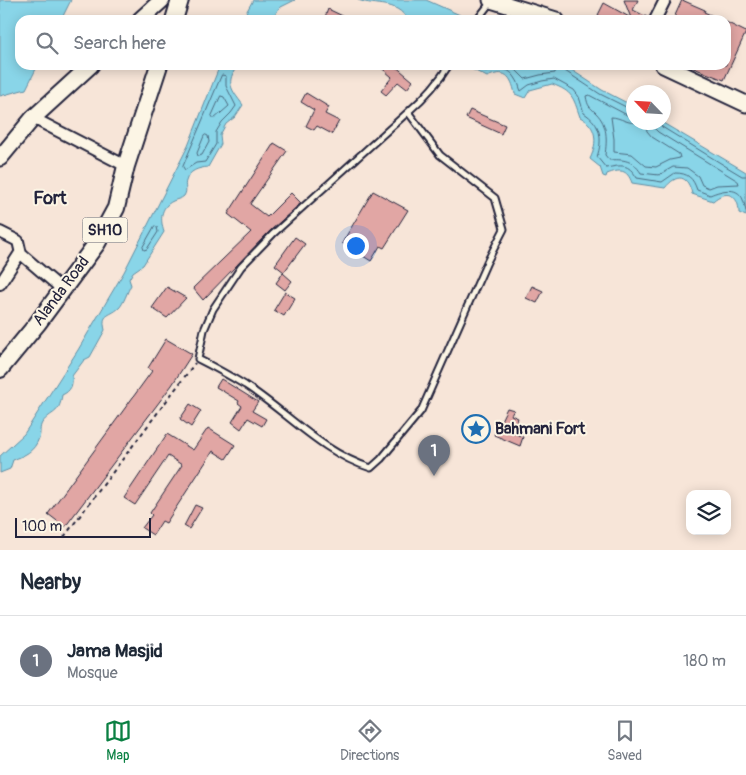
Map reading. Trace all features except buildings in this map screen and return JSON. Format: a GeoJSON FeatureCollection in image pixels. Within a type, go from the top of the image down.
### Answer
{"type":"FeatureCollection","features":[{"type":"Feature","properties":{"kind":"main road"},"geometry":{"type":"LineString","coordinates":[[176,15],[180,0]]}},
{"type":"Feature","properties":{"kind":"main road","name":"Alanda Road"},"geometry":{"type":"LineString","coordinates":[[0,369],[63,290],[97,243],[116,208],[126,166],[157,70]]}},
{"type":"Feature","properties":{"kind":"street"},"geometry":{"type":"LineString","coordinates":[[146,15],[162,0]]}},
{"type":"Feature","properties":{"kind":"street"},"geometry":{"type":"LineString","coordinates":[[492,0],[540,15]]}},
{"type":"Feature","properties":{"kind":"street"},"geometry":{"type":"LineString","coordinates":[[658,15],[665,0]]}},
{"type":"Feature","properties":{"kind":"street"},"geometry":{"type":"LineString","coordinates":[[0,158],[33,118],[86,70]]}},
{"type":"Feature","properties":{"kind":"street"},"geometry":{"type":"LineString","coordinates":[[674,70],[746,104]]}},
{"type":"Feature","properties":{"kind":"street"},"geometry":{"type":"LineString","coordinates":[[33,118],[126,166]]}},
{"type":"Feature","properties":{"kind":"street"},"geometry":{"type":"LineString","coordinates":[[0,232],[18,241],[20,253],[63,290]]}},
{"type":"Feature","properties":{"kind":"street"},"geometry":{"type":"LineString","coordinates":[[0,284],[20,253]]}},
{"type":"Feature","properties":{"kind":"lane"},"geometry":{"type":"LineString","coordinates":[[481,15],[492,0]]}},
{"type":"Feature","properties":{"kind":"lane"},"geometry":{"type":"LineString","coordinates":[[408,112],[440,154],[495,198],[504,229],[487,262],[421,411],[381,459],[371,468],[359,464],[299,427],[246,386],[198,358],[204,330],[213,309],[241,267],[273,234],[430,91],[442,78],[446,70]]}},
{"type":"Feature","properties":{"kind":"path"},"geometry":{"type":"LineString","coordinates":[[64,537],[198,358]]}},
{"type":"Feature","properties":{"kind":"water"},"geometry":{"type":"Polygon","coordinates":[[[0,0],[71,0],[64,15],[15,15],[15,70],[36,70],[26,89],[0,96],[0,0]]]}},
{"type":"Feature","properties":{"kind":"water"},"geometry":{"type":"Polygon","coordinates":[[[253,0],[295,0],[279,8],[275,15],[245,15],[253,0]]]}},
{"type":"Feature","properties":{"kind":"water"},"geometry":{"type":"Polygon","coordinates":[[[358,0],[426,0],[460,15],[404,15],[398,9],[358,0]]]}},
{"type":"Feature","properties":{"kind":"water"},"geometry":{"type":"Polygon","coordinates":[[[218,70],[235,70],[231,86],[243,105],[235,117],[226,124],[220,135],[221,144],[208,167],[198,169],[189,174],[184,196],[173,201],[163,210],[162,223],[164,232],[143,265],[133,272],[129,279],[131,285],[121,306],[105,318],[105,330],[90,357],[84,360],[72,376],[71,387],[68,392],[62,395],[57,410],[42,423],[35,447],[25,455],[13,460],[10,469],[0,473],[0,456],[24,434],[78,350],[124,272],[188,146],[218,70]]]}},
{"type":"Feature","properties":{"kind":"water"},"geometry":{"type":"Polygon","coordinates":[[[474,70],[572,70],[602,90],[626,102],[626,130],[671,130],[671,128],[746,172],[746,216],[739,213],[737,201],[731,195],[723,195],[713,201],[692,194],[688,183],[682,178],[674,180],[665,188],[632,183],[628,175],[622,171],[612,172],[607,174],[606,177],[603,176],[600,167],[590,159],[595,141],[593,130],[580,117],[574,100],[568,93],[552,84],[530,90],[525,98],[515,94],[511,82],[506,75],[487,77],[474,70]]]}},
{"type":"Feature","properties":{"kind":"place","name":"Bahmani Fort"},"geometry":{"type":"Point","coordinates":[476,429]}},
{"type":"Feature","properties":{"kind":"place","name":"Jama Masjid"},"geometry":{"type":"Point","coordinates":[434,476]}},
{"type":"Feature","properties":{"kind":"district","name":"Fort"},"geometry":{"type":"Point","coordinates":[50,198]}}]}
